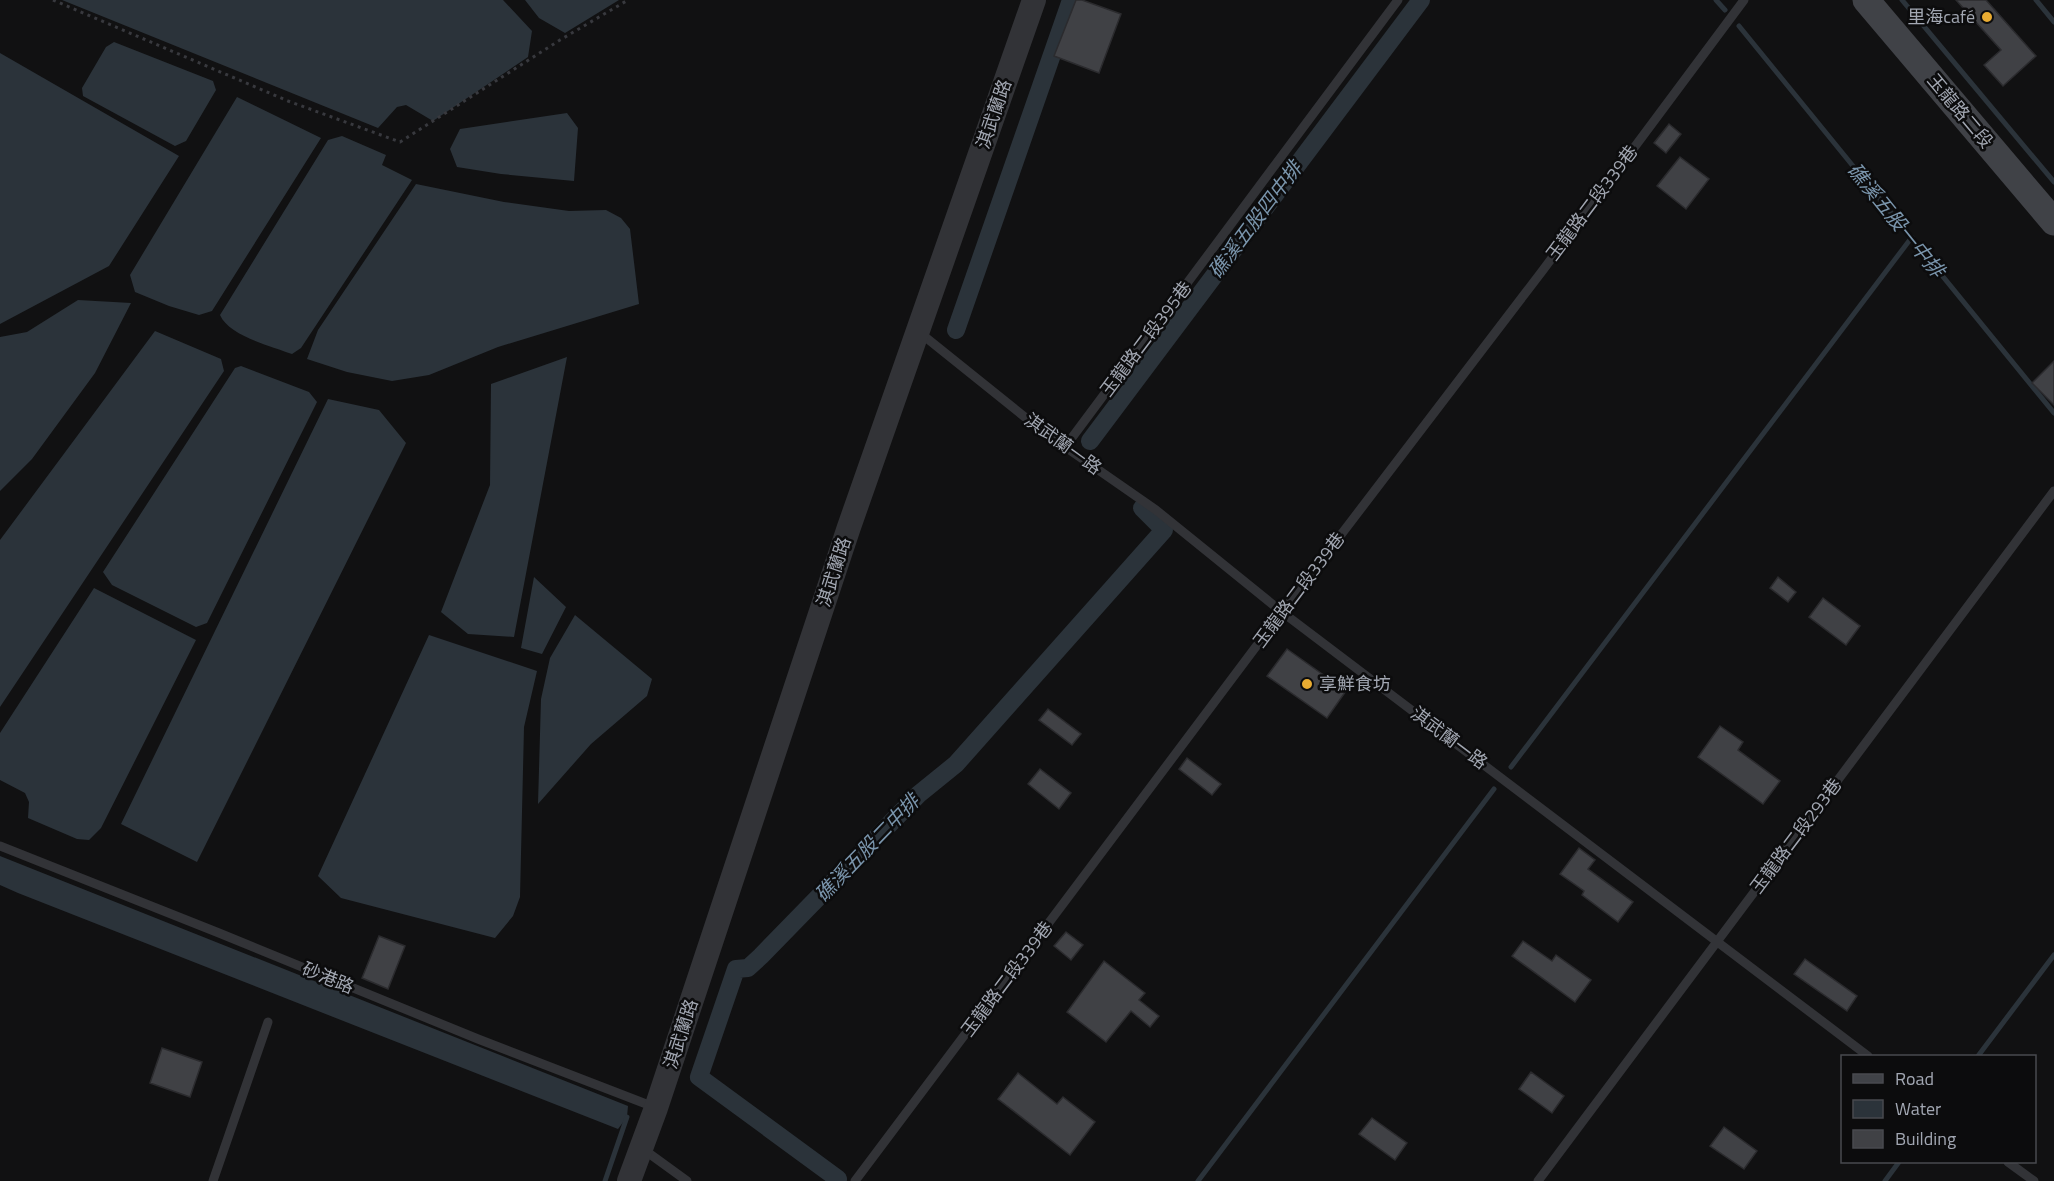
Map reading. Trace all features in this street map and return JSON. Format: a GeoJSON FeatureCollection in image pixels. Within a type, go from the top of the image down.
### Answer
{"type":"FeatureCollection","features":[{"type":"Feature","properties":{"kind":"main road","name":"玉龍路二段"},"geometry":{"type":"LineString","coordinates":[[1866,0],[2054,222]]}},
{"type":"Feature","properties":{"kind":"street","name":"淇武蘭路"},"geometry":{"type":"LineString","coordinates":[[629,1181],[657,1108],[849,527],[1034,0]]}},
{"type":"Feature","properties":{"kind":"lane","name":"玉龍路二段395巷"},"geometry":{"type":"LineString","coordinates":[[1065,447],[1398,0]]}},
{"type":"Feature","properties":{"kind":"lane","name":"玉龍路二段339巷"},"geometry":{"type":"LineString","coordinates":[[855,1181],[1744,0]]}},
{"type":"Feature","properties":{"kind":"lane","name":"淇武蘭一路"},"geometry":{"type":"LineString","coordinates":[[917,331],[969,374],[1065,447],[1156,510],[1282,612],[1867,1055]]}},
{"type":"Feature","properties":{"kind":"lane","name":"玉龍路二段293巷"},"geometry":{"type":"LineString","coordinates":[[1538,1181],[2054,491]]}},
{"type":"Feature","properties":{"kind":"lane","name":"砂港路"},"geometry":{"type":"LineString","coordinates":[[0,846],[469,1035],[657,1108]]}},
{"type":"Feature","properties":{"kind":"lane"},"geometry":{"type":"LineString","coordinates":[[213,1181],[268,1022]]}},
{"type":"Feature","properties":{"kind":"lane"},"geometry":{"type":"LineString","coordinates":[[641,1147],[687,1181]]}},
{"type":"Feature","properties":{"kind":"lane"},"geometry":{"type":"LineString","coordinates":[[2011,1163],[2034,1181]]}},
{"type":"Feature","properties":{"kind":"path"},"geometry":{"type":"LineString","coordinates":[[53,0],[288,101],[400,142],[560,40],[628,0]]}},
{"type":"Feature","properties":{"kind":"water"},"geometry":{"type":"Polygon","coordinates":[[[62,0],[503,0],[532,31],[528,57],[433,121],[406,105],[397,107],[378,128],[62,0]]]}},
{"type":"Feature","properties":{"kind":"water"},"geometry":{"type":"Polygon","coordinates":[[[525,0],[619,0],[565,33],[539,18],[525,0]]]}},
{"type":"Feature","properties":{"kind":"water"},"geometry":{"type":"Polygon","coordinates":[[[114,42],[213,81],[216,90],[186,141],[175,146],[83,96],[82,88],[106,47],[114,42]]]}},
{"type":"Feature","properties":{"kind":"water"},"geometry":{"type":"Polygon","coordinates":[[[0,53],[179,156],[109,266],[0,324],[0,53]]]}},
{"type":"Feature","properties":{"kind":"water"},"geometry":{"type":"Polygon","coordinates":[[[237,97],[321,138],[212,311],[199,315],[135,292],[130,275],[237,97]]]}},
{"type":"Feature","properties":{"kind":"water"},"geometry":{"type":"Polygon","coordinates":[[[567,113],[578,128],[574,181],[457,167],[450,149],[460,129],[567,113]]]}},
{"type":"Feature","properties":{"kind":"water"},"geometry":{"type":"Polygon","coordinates":[[[342,136],[386,155],[382,165],[412,180],[301,348],[292,354],[241,334],[232,329],[220,315],[328,140],[342,136]]]}},
{"type":"Feature","properties":{"kind":"water"},"geometry":{"type":"Polygon","coordinates":[[[416,184],[504,202],[569,211],[606,210],[621,218],[630,229],[639,304],[498,347],[429,375],[392,381],[347,372],[307,359],[318,330],[416,184]]]}},
{"type":"Feature","properties":{"kind":"water"},"geometry":{"type":"Polygon","coordinates":[[[78,300],[131,303],[95,373],[32,459],[0,491],[0,337],[27,332],[78,300]]]}},
{"type":"Feature","properties":{"kind":"water"},"geometry":{"type":"Polygon","coordinates":[[[155,331],[221,359],[224,371],[0,707],[0,540],[155,331]]]}},
{"type":"Feature","properties":{"kind":"water"},"geometry":{"type":"Polygon","coordinates":[[[567,357],[514,637],[468,634],[441,612],[490,485],[491,384],[567,357]]]}},
{"type":"Feature","properties":{"kind":"water"},"geometry":{"type":"Polygon","coordinates":[[[241,366],[309,392],[317,402],[207,623],[196,627],[112,585],[103,572],[235,368],[241,366]]]}},
{"type":"Feature","properties":{"kind":"water"},"geometry":{"type":"Polygon","coordinates":[[[328,399],[379,410],[406,443],[197,862],[121,824],[328,399]]]}},
{"type":"Feature","properties":{"kind":"water"},"geometry":{"type":"Polygon","coordinates":[[[534,577],[566,607],[542,654],[521,648],[534,577]]]}},
{"type":"Feature","properties":{"kind":"water"},"geometry":{"type":"Polygon","coordinates":[[[94,588],[196,640],[101,828],[89,840],[77,839],[28,818],[29,802],[25,793],[0,780],[0,733],[94,588]]]}},
{"type":"Feature","properties":{"kind":"water"},"geometry":{"type":"Polygon","coordinates":[[[575,615],[652,679],[647,696],[591,744],[538,804],[541,699],[550,658],[575,615]]]}},
{"type":"Feature","properties":{"kind":"water"},"geometry":{"type":"Polygon","coordinates":[[[429,635],[537,671],[524,727],[520,897],[513,916],[495,938],[341,898],[318,876],[429,635]]]}},
{"type":"Feature","properties":{"kind":"water"},"geometry":{"type":"Polygon","coordinates":[[[0,856],[628,1106],[627,1117],[618,1129],[18,893],[0,885],[0,856]]]}},
{"type":"Feature","properties":{"kind":"building"},"geometry":{"type":"Polygon","coordinates":[[[1076,0],[1121,14],[1099,73],[1054,56],[1076,0]]]}},
{"type":"Feature","properties":{"kind":"building"},"geometry":{"type":"Polygon","coordinates":[[[1956,0],[1986,0],[2036,56],[2003,86],[1984,65],[2001,50],[1956,0]]]}},
{"type":"Feature","properties":{"kind":"building"},"geometry":{"type":"Polygon","coordinates":[[[1669,124],[1681,134],[1666,153],[1654,143],[1669,124]]]}},
{"type":"Feature","properties":{"kind":"building"},"geometry":{"type":"Polygon","coordinates":[[[1680,157],[1709,179],[1686,209],[1657,186],[1680,157]]]}},
{"type":"Feature","properties":{"kind":"building"},"geometry":{"type":"Polygon","coordinates":[[[2054,361],[2054,405],[2032,383],[2054,361]]]}},
{"type":"Feature","properties":{"kind":"building"},"geometry":{"type":"Polygon","coordinates":[[[1778,577],[1796,592],[1788,602],[1770,588],[1778,577]]]}},
{"type":"Feature","properties":{"kind":"building"},"geometry":{"type":"Polygon","coordinates":[[[1823,598],[1860,626],[1846,645],[1809,617],[1823,598]]]}},
{"type":"Feature","properties":{"kind":"building","name":"享鮮食坊"},"geometry":{"type":"Polygon","coordinates":[[[1287,649],[1346,691],[1327,718],[1267,676],[1287,649]]]}},
{"type":"Feature","properties":{"kind":"building"},"geometry":{"type":"Polygon","coordinates":[[[1048,709],[1081,734],[1072,745],[1039,720],[1048,709]]]}},
{"type":"Feature","properties":{"kind":"building"},"geometry":{"type":"Polygon","coordinates":[[[1720,726],[1743,742],[1738,750],[1780,781],[1763,804],[1698,757],[1720,726]]]}},
{"type":"Feature","properties":{"kind":"building"},"geometry":{"type":"Polygon","coordinates":[[[1187,758],[1221,784],[1212,795],[1179,769],[1187,758]]]}},
{"type":"Feature","properties":{"kind":"building"},"geometry":{"type":"Polygon","coordinates":[[[1040,769],[1071,793],[1059,809],[1028,784],[1040,769]]]}},
{"type":"Feature","properties":{"kind":"building"},"geometry":{"type":"Polygon","coordinates":[[[1579,848],[1595,860],[1588,869],[1633,902],[1618,922],[1582,895],[1584,891],[1560,874],[1579,848]]]}},
{"type":"Feature","properties":{"kind":"building"},"geometry":{"type":"Polygon","coordinates":[[[1066,932],[1083,945],[1071,960],[1054,946],[1066,932]]]}},
{"type":"Feature","properties":{"kind":"building"},"geometry":{"type":"Polygon","coordinates":[[[379,936],[405,946],[388,989],[362,978],[379,936]]]}},
{"type":"Feature","properties":{"kind":"building"},"geometry":{"type":"Polygon","coordinates":[[[1523,941],[1552,961],[1556,955],[1591,980],[1575,1002],[1512,956],[1523,941]]]}},
{"type":"Feature","properties":{"kind":"building"},"geometry":{"type":"Polygon","coordinates":[[[1805,959],[1857,996],[1847,1011],[1794,974],[1805,959]]]}},
{"type":"Feature","properties":{"kind":"building"},"geometry":{"type":"Polygon","coordinates":[[[1104,961],[1145,993],[1139,1000],[1159,1016],[1150,1027],[1131,1011],[1106,1042],[1067,1012],[1104,961]]]}},
{"type":"Feature","properties":{"kind":"building"},"geometry":{"type":"Polygon","coordinates":[[[162,1048],[202,1062],[190,1097],[150,1083],[162,1048]]]}},
{"type":"Feature","properties":{"kind":"building"},"geometry":{"type":"Polygon","coordinates":[[[1531,1072],[1564,1096],[1552,1113],[1519,1089],[1531,1072]]]}},
{"type":"Feature","properties":{"kind":"building"},"geometry":{"type":"Polygon","coordinates":[[[1018,1073],[1057,1104],[1063,1097],[1095,1122],[1070,1155],[998,1099],[1018,1073]]]}},
{"type":"Feature","properties":{"kind":"building"},"geometry":{"type":"Polygon","coordinates":[[[1372,1118],[1407,1143],[1395,1160],[1359,1134],[1372,1118]]]}},
{"type":"Feature","properties":{"kind":"building"},"geometry":{"type":"Polygon","coordinates":[[[1724,1127],[1757,1151],[1744,1169],[1710,1146],[1724,1127]]]}},
{"type":"Feature","properties":{"kind":"waterway"},"geometry":{"type":"LineString","coordinates":[[956,330],[1071,0]]}},
{"type":"Feature","properties":{"kind":"waterway","name":"礁溪五股四中排"},"geometry":{"type":"LineString","coordinates":[[1090,441],[1421,0]]}},
{"type":"Feature","properties":{"kind":"waterway","name":"礁溪五股一中排"},"geometry":{"type":"LineString","coordinates":[[1716,0],[1725,10]]}},
{"type":"Feature","properties":{"kind":"waterway"},"geometry":{"type":"LineString","coordinates":[[1902,0],[2054,182]]}},
{"type":"Feature","properties":{"kind":"waterway"},"geometry":{"type":"LineString","coordinates":[[2036,0],[2054,22]]}},
{"type":"Feature","properties":{"kind":"waterway","name":"礁溪五股一中排"},"geometry":{"type":"LineString","coordinates":[[1739,26],[2054,413]]}},
{"type":"Feature","properties":{"kind":"waterway"},"geometry":{"type":"LineString","coordinates":[[1511,767],[1912,237]]}},
{"type":"Feature","properties":{"kind":"waterway","name":"礁溪五股二中排"},"geometry":{"type":"LineString","coordinates":[[837,1181],[838,1179],[699,1077],[736,969],[748,968],[761,956],[919,794],[956,764],[1164,530],[1142,508]]}},
{"type":"Feature","properties":{"kind":"waterway"},"geometry":{"type":"LineString","coordinates":[[1198,1181],[1494,789]]}},
{"type":"Feature","properties":{"kind":"waterway"},"geometry":{"type":"LineString","coordinates":[[1979,1055],[2054,955]]}},
{"type":"Feature","properties":{"kind":"waterway"},"geometry":{"type":"LineString","coordinates":[[605,1181],[627,1117]]}},
{"type":"Feature","properties":{"kind":"waterway"},"geometry":{"type":"LineString","coordinates":[[1885,1181],[1898,1163]]}},
{"type":"Feature","properties":{"kind":"place","name":"里海café"},"geometry":{"type":"Point","coordinates":[1987,17]}},
{"type":"Feature","properties":{"kind":"place","name":"享鮮食坊"},"geometry":{"type":"Point","coordinates":[1307,684]}}]}
